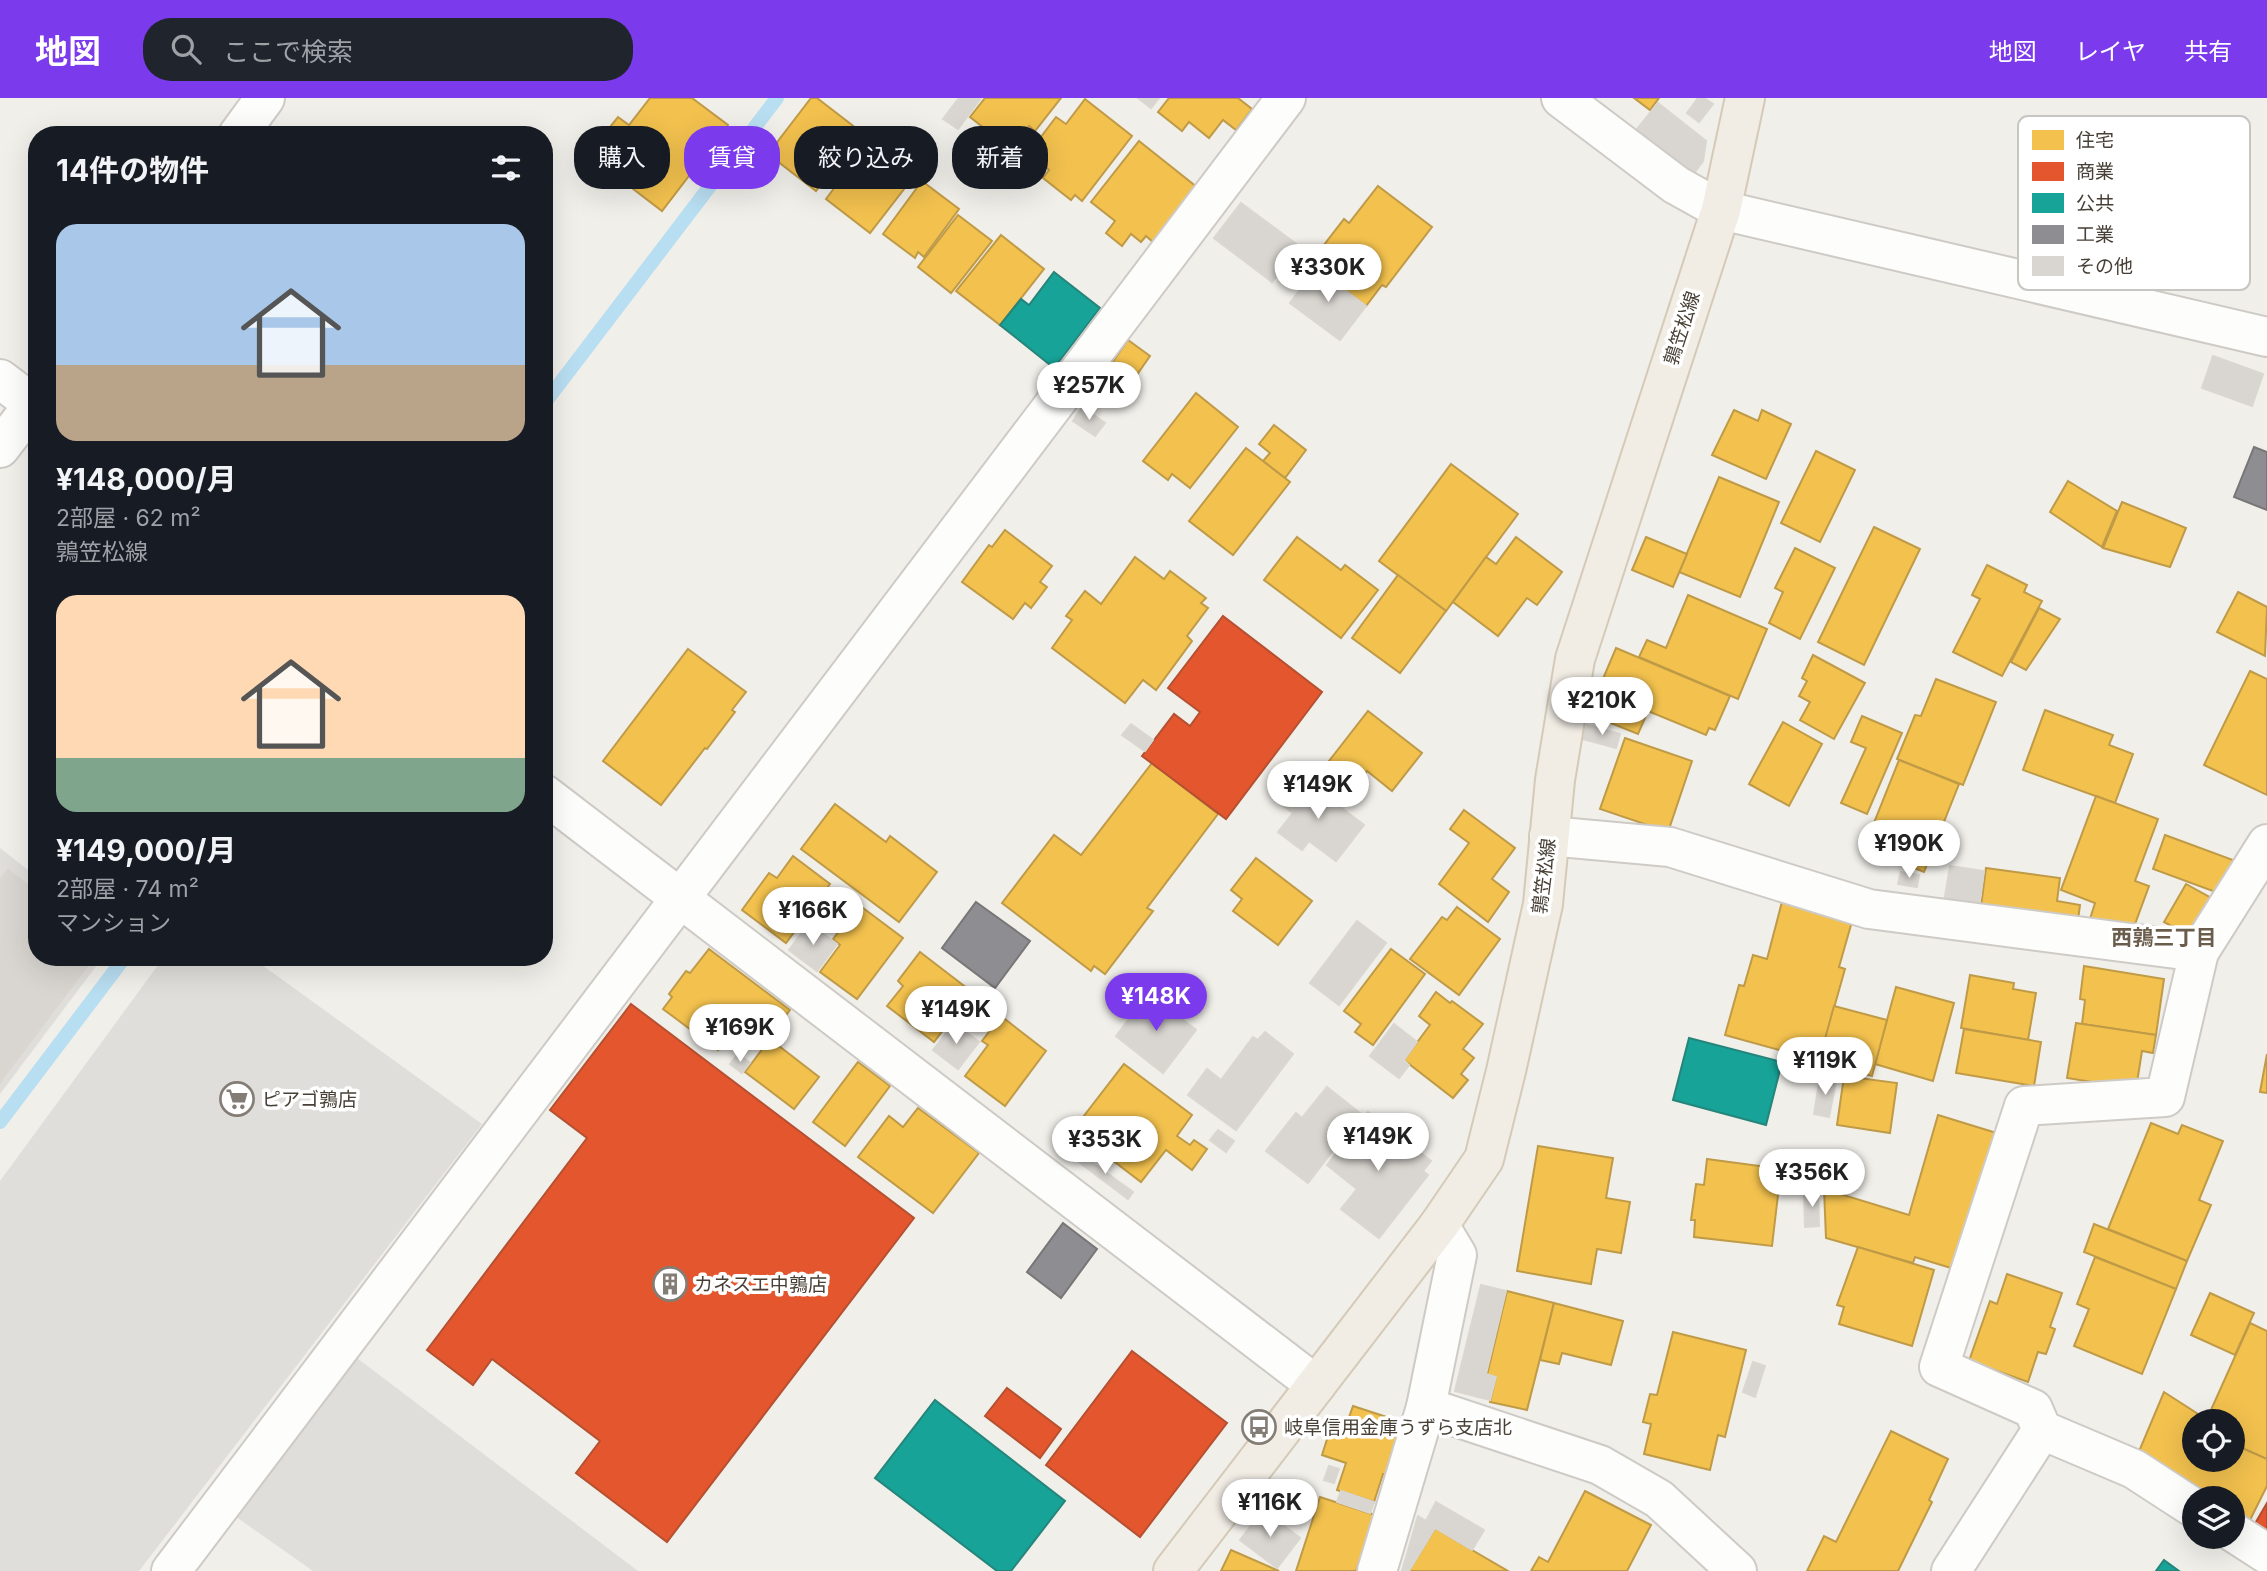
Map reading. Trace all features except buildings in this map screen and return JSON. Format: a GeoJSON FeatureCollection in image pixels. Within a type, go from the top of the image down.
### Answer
{"type":"FeatureCollection","features":[{"type":"Feature","properties":{"kind":"main road","name":"鶉笠松線"},"geometry":{"type":"LineString","coordinates":[[1173,1571],[1439,1225],[1484,1159],[1542,904],[1555,780],[1575,659],[1721,211],[1745,98]]}},
{"type":"Feature","properties":{"kind":"street"},"geometry":{"type":"LineString","coordinates":[[245,126],[265,98]]}},
{"type":"Feature","properties":{"kind":"street"},"geometry":{"type":"LineString","coordinates":[[172,1571],[679,897],[1286,98]]}},
{"type":"Feature","properties":{"kind":"street"},"geometry":{"type":"LineString","coordinates":[[1561,98],[1676,185],[1721,211],[2018,281]]}},
{"type":"Feature","properties":{"kind":"street"},"geometry":{"type":"LineString","coordinates":[[2057,290],[2267,337]]}},
{"type":"Feature","properties":{"kind":"street"},"geometry":{"type":"LineString","coordinates":[[0,379],[28,398]]}},
{"type":"Feature","properties":{"kind":"street"},"geometry":{"type":"LineString","coordinates":[[0,448],[28,414]]}},
{"type":"Feature","properties":{"kind":"street"},"geometry":{"type":"LineString","coordinates":[[553,801],[1316,1385]]}},
{"type":"Feature","properties":{"kind":"street"},"geometry":{"type":"LineString","coordinates":[[1549,836],[1670,847],[1869,908],[2199,952]]}},
{"type":"Feature","properties":{"kind":"street"},"geometry":{"type":"LineString","coordinates":[[2182,1499],[2134,1469],[2042,1430],[2033,1409],[1939,1367],[2024,1106],[2165,1097],[2199,952],[2267,844]]}},
{"type":"Feature","properties":{"kind":"street"},"geometry":{"type":"LineString","coordinates":[[1377,1571],[1426,1407],[1457,1255],[1439,1225]]}},
{"type":"Feature","properties":{"kind":"street"},"geometry":{"type":"LineString","coordinates":[[1426,1407],[1600,1465],[1659,1499],[1738,1571]]}},
{"type":"Feature","properties":{"kind":"street"},"geometry":{"type":"LineString","coordinates":[[1951,1571],[2042,1430]]}},
{"type":"Feature","properties":{"kind":"street"},"geometry":{"type":"LineString","coordinates":[[2245,1540],[2267,1554]]}},
{"type":"Feature","properties":{"kind":"shaded area"},"geometry":{"type":"Polygon","coordinates":[[[0,848],[28,870],[28,966],[96,966],[0,1094],[0,848]]]}},
{"type":"Feature","properties":{"kind":"shaded area"},"geometry":{"type":"Polygon","coordinates":[[[157,966],[263,966],[482,1124],[139,1571],[0,1571],[0,1181],[157,966]]]}},
{"type":"Feature","properties":{"kind":"shaded area"},"geometry":{"type":"Polygon","coordinates":[[[353,1355],[638,1571],[313,1571],[232,1514],[353,1355]]]}},
{"type":"Feature","properties":{"kind":"waterway"},"geometry":{"type":"LineString","coordinates":[[553,392],[777,98]]}},
{"type":"Feature","properties":{"kind":"waterway"},"geometry":{"type":"LineString","coordinates":[[0,1122],[118,966]]}},
{"type":"Feature","properties":{"kind":"place","name":"ピアゴ鶉店"},"geometry":{"type":"Point","coordinates":[237,1099]}},
{"type":"Feature","properties":{"kind":"place","name":"カネスエ中鶉店"},"geometry":{"type":"Point","coordinates":[670,1284]}},
{"type":"Feature","properties":{"kind":"place","name":"岐阜信用金庫うずら支店北"},"geometry":{"type":"Point","coordinates":[1259,1427]}},
{"type":"Feature","properties":{"kind":"district","name":"西鶉三丁目"},"geometry":{"type":"Point","coordinates":[2164,937]}}]}
